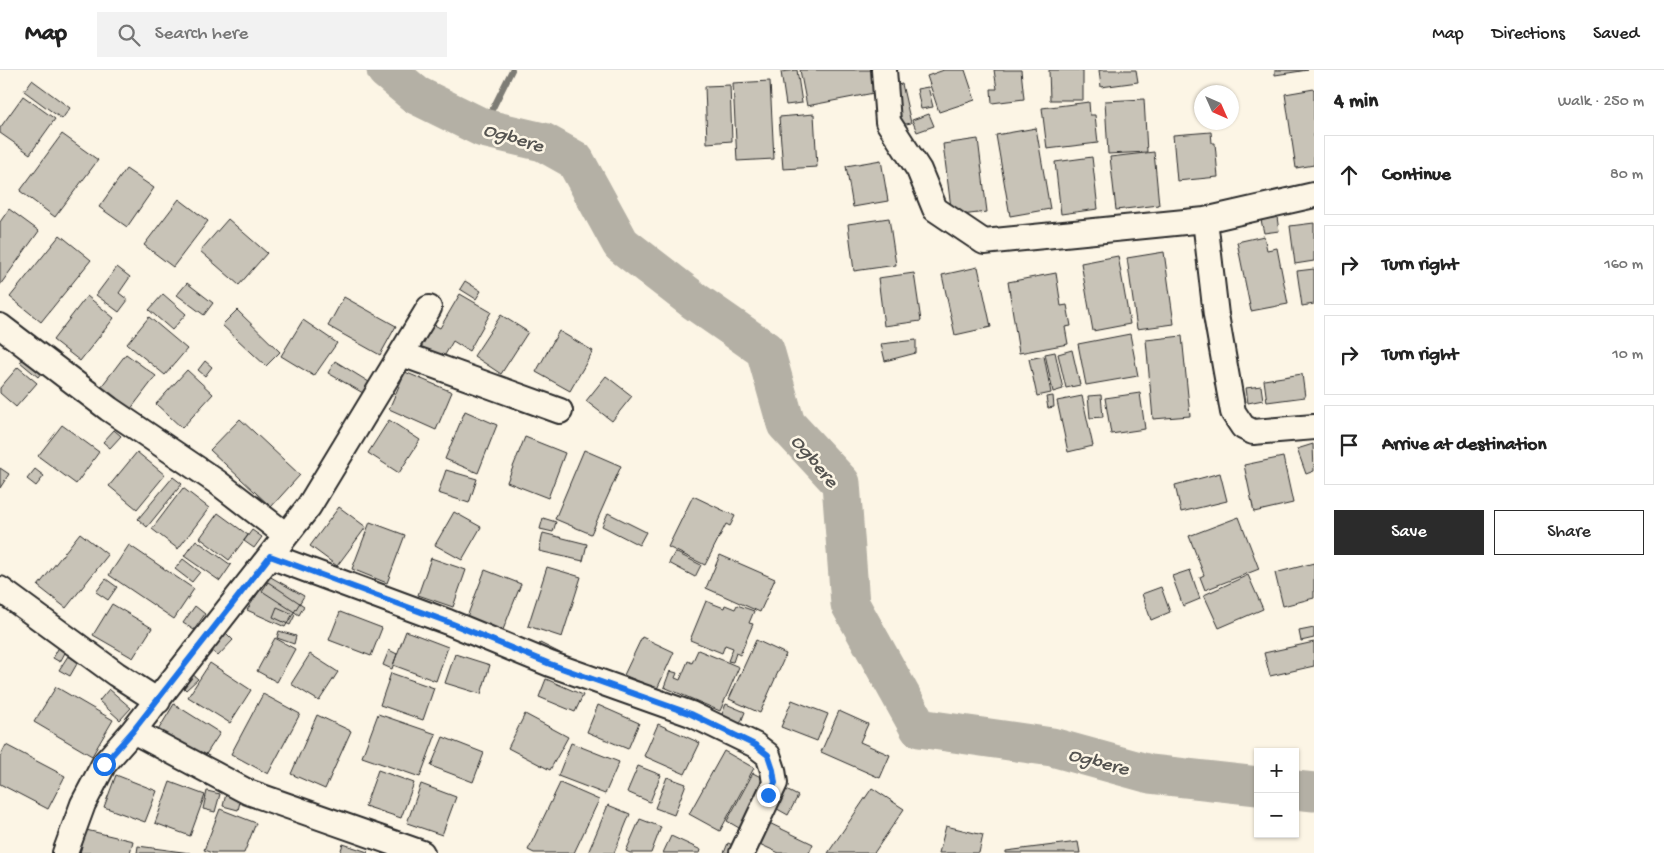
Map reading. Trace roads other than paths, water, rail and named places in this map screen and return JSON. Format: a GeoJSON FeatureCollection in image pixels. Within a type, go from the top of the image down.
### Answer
{"type":"FeatureCollection","features":[{"type":"Feature","properties":{"kind":"street"},"geometry":{"type":"LineString","coordinates":[[884,70],[888,122],[919,170],[936,209],[984,242],[1206,220],[1314,195]]}},
{"type":"Feature","properties":{"kind":"street"},"geometry":{"type":"LineString","coordinates":[[1206,220],[1216,315],[1233,412],[1243,427],[1252,432],[1314,427]]}},
{"type":"Feature","properties":{"kind":"street"},"geometry":{"type":"LineString","coordinates":[[65,853],[83,804],[104,764],[158,701],[309,506],[429,308]]}},
{"type":"Feature","properties":{"kind":"street"},"geometry":{"type":"LineString","coordinates":[[0,326],[110,409],[217,482],[286,535]]}},
{"type":"Feature","properties":{"kind":"street"},"geometry":{"type":"LineString","coordinates":[[402,354],[560,410]]}},
{"type":"Feature","properties":{"kind":"street"},"geometry":{"type":"LineString","coordinates":[[270,556],[448,622],[550,664],[691,714],[755,745],[768,755],[775,783],[742,853]]}},
{"type":"Feature","properties":{"kind":"street"},"geometry":{"type":"LineString","coordinates":[[0,589],[116,674],[158,701]]}},
{"type":"Feature","properties":{"kind":"street"},"geometry":{"type":"LineString","coordinates":[[133,731],[248,792],[422,853]]}},
{"type":"Feature","properties":{"kind":"waterway","name":"Ogbere"},"geometry":{"type":"LineString","coordinates":[[386,70],[416,95],[483,128],[543,142],[575,160],[621,244],[696,302],[765,350],[786,424],[841,483],[850,604],[919,728],[1052,747],[1150,774],[1254,786]]}},
{"type":"Feature","properties":{"kind":"waterway"},"geometry":{"type":"LineString","coordinates":[[483,128],[512,70]]}},
{"type":"Feature","properties":{"kind":"waterway","name":"Ogbere"},"geometry":{"type":"LineString","coordinates":[[1299,790],[1314,792]]}}]}
